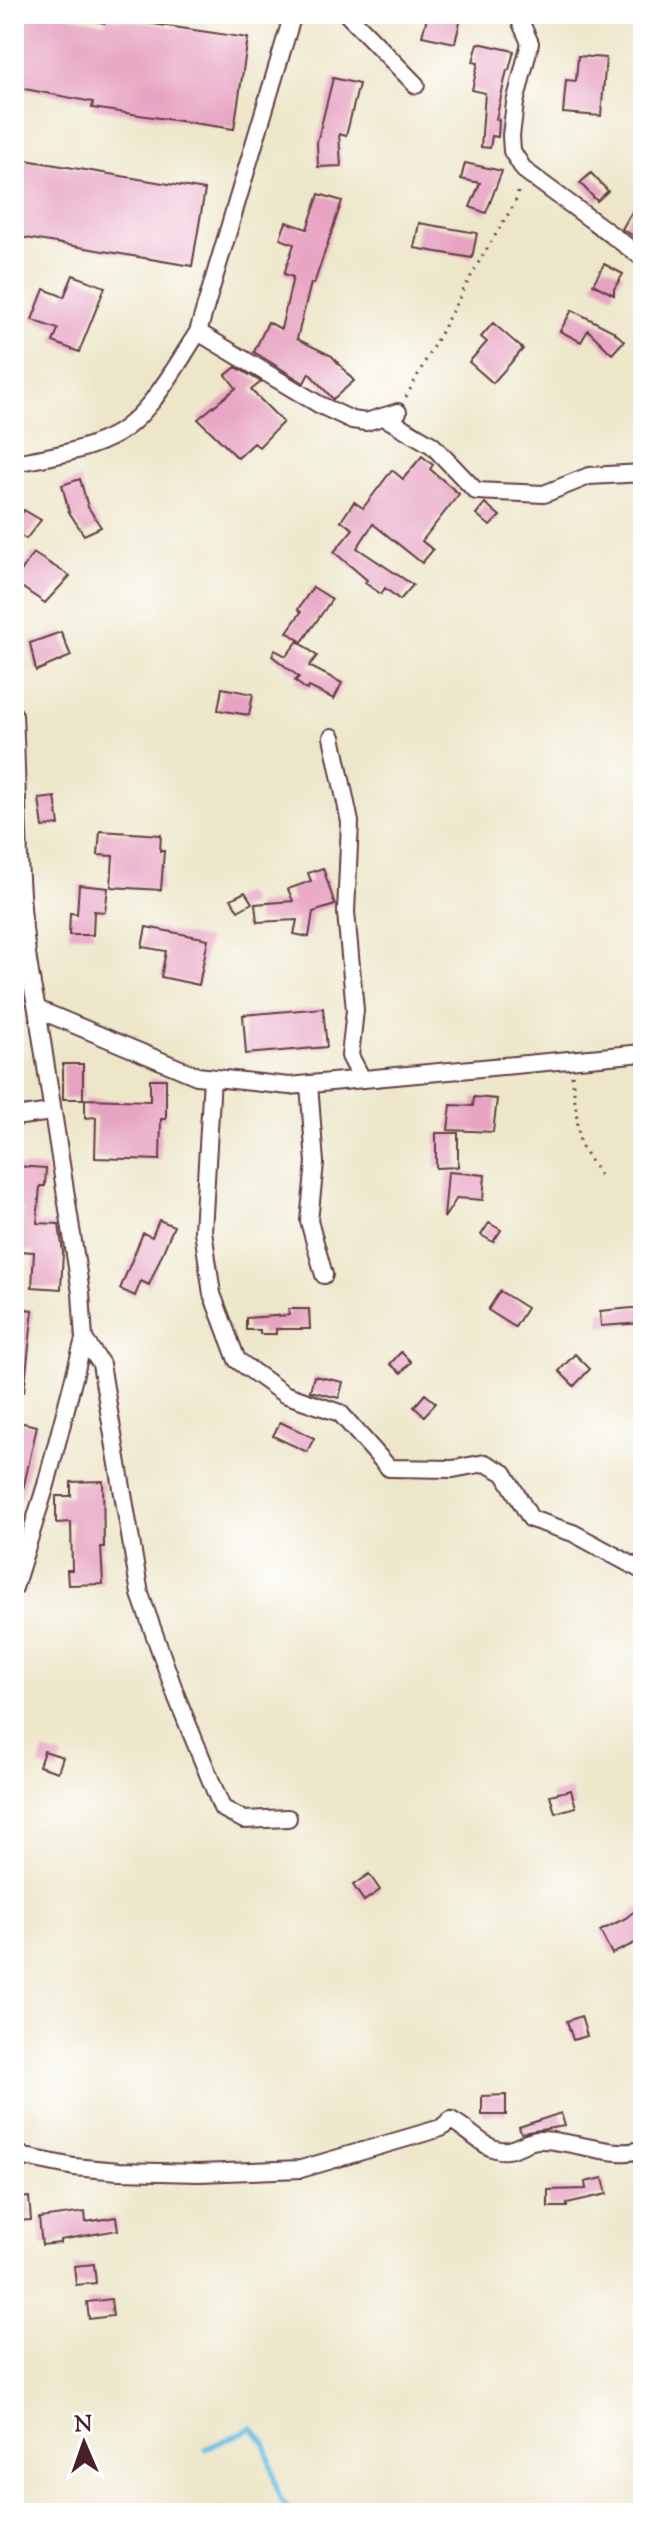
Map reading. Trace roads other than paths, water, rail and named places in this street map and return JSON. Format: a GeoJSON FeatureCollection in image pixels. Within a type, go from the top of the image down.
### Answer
{"type":"FeatureCollection","features":[{"type":"Feature","properties":{"kind":"street"},"geometry":{"type":"LineString","coordinates":[[14,463],[83,449],[113,436],[137,417],[169,378],[198,332],[293,14]]}},
{"type":"Feature","properties":{"kind":"street"},"geometry":{"type":"LineString","coordinates":[[347,14],[416,85]]}},
{"type":"Feature","properties":{"kind":"street"},"geometry":{"type":"LineString","coordinates":[[517,14],[530,43],[517,91],[512,151],[524,170],[643,258]]}},
{"type":"Feature","properties":{"kind":"street"},"geometry":{"type":"LineString","coordinates":[[198,332],[320,405],[352,420],[366,422],[391,414],[432,445],[476,491],[544,494],[589,476],[643,473]]}},
{"type":"Feature","properties":{"kind":"street"},"geometry":{"type":"LineString","coordinates":[[14,715],[19,856],[29,973],[81,1293],[84,1339],[46,1485],[14,1588]]}},
{"type":"Feature","properties":{"kind":"street"},"geometry":{"type":"LineString","coordinates":[[332,737],[350,822],[346,912],[355,1010],[350,1056],[362,1079]]}},
{"type":"Feature","properties":{"kind":"street"},"geometry":{"type":"LineString","coordinates":[[37,1009],[197,1076],[289,1086],[643,1053]]}},
{"type":"Feature","properties":{"kind":"street"},"geometry":{"type":"LineString","coordinates":[[212,1078],[203,1231],[212,1294],[237,1360],[284,1394],[340,1413],[389,1468],[453,1469],[485,1463],[504,1473],[531,1519],[573,1533],[643,1571]]}},
{"type":"Feature","properties":{"kind":"street"},"geometry":{"type":"LineString","coordinates":[[309,1084],[315,1163],[309,1221],[324,1275]]}},
{"type":"Feature","properties":{"kind":"street"},"geometry":{"type":"LineString","coordinates":[[14,1117],[52,1112]]}},
{"type":"Feature","properties":{"kind":"street"},"geometry":{"type":"LineString","coordinates":[[84,1339],[101,1364],[140,1594],[177,1698],[222,1808],[244,1820],[288,1818]]}},
{"type":"Feature","properties":{"kind":"street"},"geometry":{"type":"LineString","coordinates":[[14,2151],[25,2157],[74,2167],[119,2171],[199,2173],[301,2169],[430,2132],[451,2120],[492,2148],[503,2150],[518,2149],[535,2139],[616,2153],[643,2149]]}},
{"type":"Feature","properties":{"kind":"waterway"},"geometry":{"type":"LineString","coordinates":[[205,2449],[252,2428],[265,2443],[280,2500],[292,2513]]}}]}
